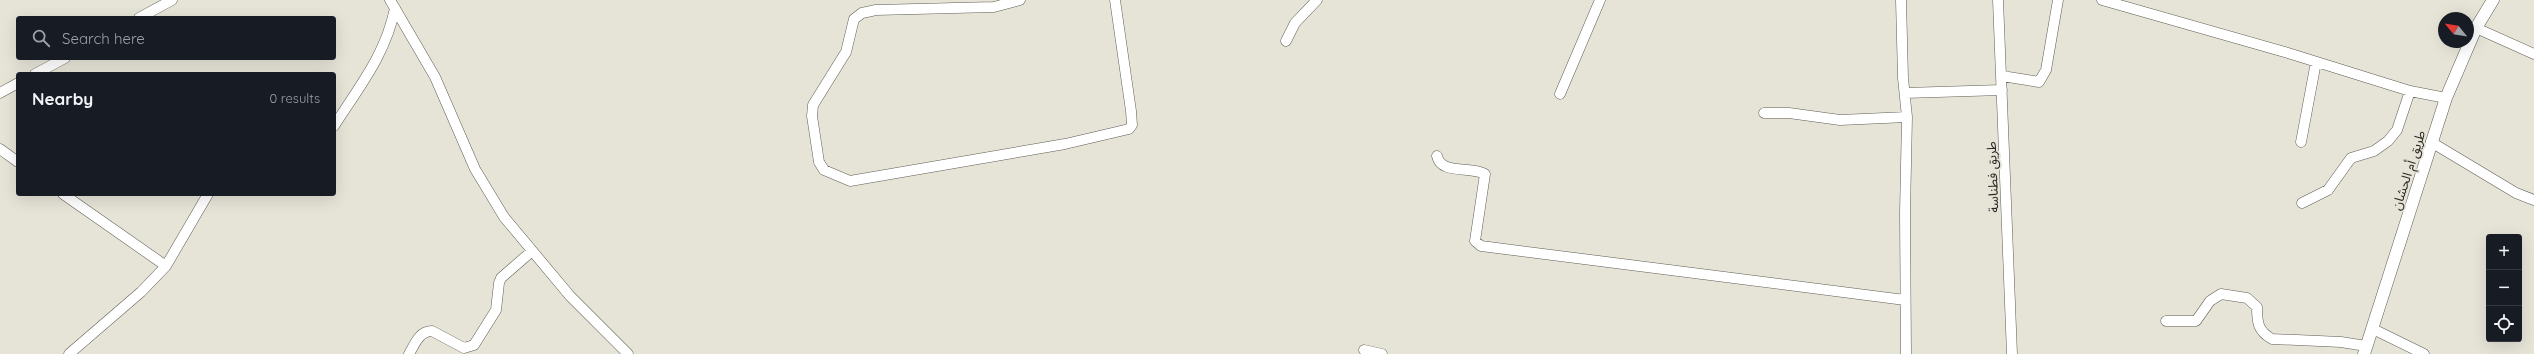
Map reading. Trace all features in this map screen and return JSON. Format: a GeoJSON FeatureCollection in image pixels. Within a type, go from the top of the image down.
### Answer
{"type":"FeatureCollection","features":[{"type":"Feature","properties":{"kind":"street"},"geometry":{"type":"LineString","coordinates":[[143,16],[172,0]]}},
{"type":"Feature","properties":{"kind":"street"},"geometry":{"type":"LineString","coordinates":[[1020,0],[994,6],[876,10],[862,13],[854,20],[846,52],[812,109],[820,162],[824,170],[850,182],[1066,144],[1127,130],[1132,125],[1131,111],[1115,0]]}},
{"type":"Feature","properties":{"kind":"street"},"geometry":{"type":"LineString","coordinates":[[1286,41],[1295,23],[1318,0]]}},
{"type":"Feature","properties":{"kind":"street"},"geometry":{"type":"LineString","coordinates":[[1560,94],[1600,0]]}},
{"type":"Feature","properties":{"kind":"street"},"geometry":{"type":"LineString","coordinates":[[1902,0],[1903,78],[1907,117],[1906,354]]}},
{"type":"Feature","properties":{"kind":"street","name":"طريق فطناسة"},"geometry":{"type":"LineString","coordinates":[[1998,0],[2012,354]]}},
{"type":"Feature","properties":{"kind":"street"},"geometry":{"type":"LineString","coordinates":[[2002,76],[2039,82],[2042,78],[2046,70],[2058,0]]}},
{"type":"Feature","properties":{"kind":"street"},"geometry":{"type":"LineString","coordinates":[[2102,0],[2410,91],[2446,98]]}},
{"type":"Feature","properties":{"kind":"street","name":"طريق أم الحشان"},"geometry":{"type":"LineString","coordinates":[[2365,350],[2446,98],[2476,28],[2493,0]]}},
{"type":"Feature","properties":{"kind":"street"},"geometry":{"type":"LineString","coordinates":[[336,123],[384,48],[390,31],[393,4]]}},
{"type":"Feature","properties":{"kind":"street"},"geometry":{"type":"LineString","coordinates":[[393,4],[435,77],[475,169],[504,217],[570,296],[628,354]]}},
{"type":"Feature","properties":{"kind":"street"},"geometry":{"type":"LineString","coordinates":[[2476,28],[2534,54]]}},
{"type":"Feature","properties":{"kind":"street"},"geometry":{"type":"LineString","coordinates":[[39,72],[61,60]]}},
{"type":"Feature","properties":{"kind":"street"},"geometry":{"type":"LineString","coordinates":[[2301,142],[2316,62]]}},
{"type":"Feature","properties":{"kind":"street"},"geometry":{"type":"LineString","coordinates":[[0,93],[16,84]]}},
{"type":"Feature","properties":{"kind":"street"},"geometry":{"type":"LineString","coordinates":[[1905,93],[2002,90]]}},
{"type":"Feature","properties":{"kind":"street"},"geometry":{"type":"LineString","coordinates":[[2302,203],[2328,190],[2351,158],[2374,151],[2388,141],[2397,130],[2410,91]]}},
{"type":"Feature","properties":{"kind":"street"},"geometry":{"type":"LineString","coordinates":[[1764,113],[1789,113],[1840,120],[1907,117]]}},
{"type":"Feature","properties":{"kind":"street"},"geometry":{"type":"LineString","coordinates":[[2431,142],[2516,194],[2534,200]]}},
{"type":"Feature","properties":{"kind":"street"},"geometry":{"type":"LineString","coordinates":[[0,149],[16,161]]}},
{"type":"Feature","properties":{"kind":"street"},"geometry":{"type":"LineString","coordinates":[[1437,156],[1438,161],[1445,166],[1485,174],[1475,241],[1481,246],[1906,300]]}},
{"type":"Feature","properties":{"kind":"street"},"geometry":{"type":"LineString","coordinates":[[67,196],[166,266]]}},
{"type":"Feature","properties":{"kind":"street"},"geometry":{"type":"LineString","coordinates":[[69,354],[141,292],[166,266],[207,196]]}},
{"type":"Feature","properties":{"kind":"street"},"geometry":{"type":"LineString","coordinates":[[409,354],[419,337],[426,331],[432,331],[464,348],[474,345],[496,310],[499,283],[501,278],[532,251]]}},
{"type":"Feature","properties":{"kind":"street"},"geometry":{"type":"LineString","coordinates":[[2166,321],[2196,321],[2210,301],[2221,294],[2247,298],[2257,307],[2257,326],[2265,335],[2272,339],[2341,342],[2365,350]]}},
{"type":"Feature","properties":{"kind":"street"},"geometry":{"type":"LineString","coordinates":[[2372,329],[2424,354]]}},
{"type":"Feature","properties":{"kind":"street"},"geometry":{"type":"LineString","coordinates":[[1364,350],[1382,354]]}}]}
